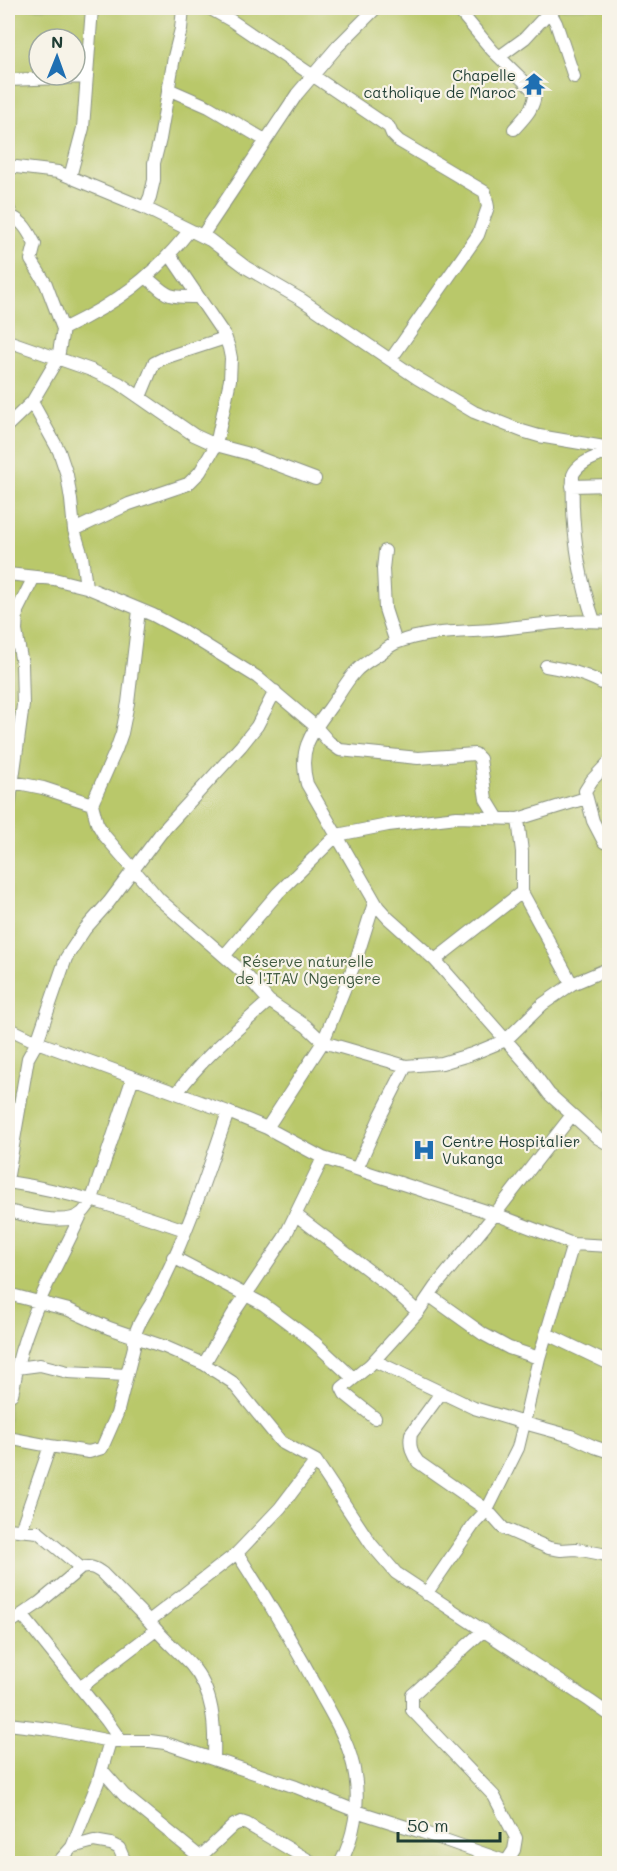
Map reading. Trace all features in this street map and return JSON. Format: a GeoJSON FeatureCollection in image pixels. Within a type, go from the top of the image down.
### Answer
{"type":"FeatureCollection","features":[{"type":"Feature","properties":{"kind":"street"},"geometry":{"type":"LineString","coordinates":[[87,77],[92,8]]}},
{"type":"Feature","properties":{"kind":"street"},"geometry":{"type":"LineString","coordinates":[[145,208],[154,180],[154,163],[181,29],[183,8]]}},
{"type":"Feature","properties":{"kind":"street"},"geometry":{"type":"LineString","coordinates":[[209,8],[232,21],[389,127],[399,141],[485,192],[488,207],[478,236],[391,359]]}},
{"type":"Feature","properties":{"kind":"street"},"geometry":{"type":"LineString","coordinates":[[202,236],[297,94],[376,8]]}},
{"type":"Feature","properties":{"kind":"street"},"geometry":{"type":"LineString","coordinates":[[457,8],[499,57],[535,92],[532,107],[514,129]]}},
{"type":"Feature","properties":{"kind":"street"},"geometry":{"type":"LineString","coordinates":[[499,57],[525,38],[549,10],[556,23],[574,77]]}},
{"type":"Feature","properties":{"kind":"street"},"geometry":{"type":"LineString","coordinates":[[8,80],[27,79]]}},
{"type":"Feature","properties":{"kind":"street"},"geometry":{"type":"LineString","coordinates":[[70,177],[83,128],[86,87]]}},
{"type":"Feature","properties":{"kind":"street"},"geometry":{"type":"LineString","coordinates":[[168,89],[209,107],[265,140]]}},
{"type":"Feature","properties":{"kind":"street"},"geometry":{"type":"LineString","coordinates":[[8,166],[58,172],[145,208],[210,240],[247,268],[302,300],[474,412],[539,436],[609,450]]}},
{"type":"Feature","properties":{"kind":"street"},"geometry":{"type":"LineString","coordinates":[[8,207],[12,217],[24,225],[35,244],[31,260],[46,284],[63,329],[58,358],[32,402],[8,425]]}},
{"type":"Feature","properties":{"kind":"street"},"geometry":{"type":"LineString","coordinates":[[63,329],[123,296],[170,255],[190,230]]}},
{"type":"Feature","properties":{"kind":"street"},"geometry":{"type":"LineString","coordinates":[[74,530],[129,504],[188,484],[200,472],[216,445],[230,381],[229,348],[225,338],[170,255]]}},
{"type":"Feature","properties":{"kind":"street"},"geometry":{"type":"LineString","coordinates":[[146,277],[166,295],[197,297]]}},
{"type":"Feature","properties":{"kind":"street"},"geometry":{"type":"LineString","coordinates":[[140,397],[154,363],[225,338]]}},
{"type":"Feature","properties":{"kind":"street"},"geometry":{"type":"LineString","coordinates":[[8,341],[119,383],[194,435],[216,445],[246,453],[315,479]]}},
{"type":"Feature","properties":{"kind":"street"},"geometry":{"type":"LineString","coordinates":[[32,402],[62,459],[67,475],[74,530],[86,587]]}},
{"type":"Feature","properties":{"kind":"street"},"geometry":{"type":"LineString","coordinates":[[604,620],[589,605],[576,553],[572,486],[575,469],[609,450]]}},
{"type":"Feature","properties":{"kind":"street"},"geometry":{"type":"LineString","coordinates":[[572,486],[609,485]]}},
{"type":"Feature","properties":{"kind":"street"},"geometry":{"type":"LineString","coordinates":[[385,551],[383,569],[385,609],[396,643]]}},
{"type":"Feature","properties":{"kind":"street"},"geometry":{"type":"LineString","coordinates":[[8,574],[86,587],[183,631],[248,671],[275,691],[340,750],[418,758],[475,754],[480,759],[486,799],[497,817]]}},
{"type":"Feature","properties":{"kind":"street"},"geometry":{"type":"LineString","coordinates":[[8,815],[13,782],[12,748],[23,705],[22,665],[12,633],[17,611],[34,577]]}},
{"type":"Feature","properties":{"kind":"street"},"geometry":{"type":"LineString","coordinates":[[139,610],[128,704],[122,733],[92,804],[97,823],[104,835],[159,899],[247,976],[269,1001],[306,1026],[323,1042],[406,1066],[442,1063],[506,1040],[543,1004],[572,984],[609,968]]}},
{"type":"Feature","properties":{"kind":"street"},"geometry":{"type":"LineString","coordinates":[[604,620],[564,621],[463,631],[422,636],[396,643],[357,670],[315,726],[305,750],[303,770],[307,784],[374,903],[435,960],[527,1064],[549,1094],[609,1145]]}},
{"type":"Feature","properties":{"kind":"street"},"geometry":{"type":"LineString","coordinates":[[8,666],[22,665]]}},
{"type":"Feature","properties":{"kind":"street"},"geometry":{"type":"LineString","coordinates":[[546,666],[600,681],[609,688]]}},
{"type":"Feature","properties":{"kind":"street"},"geometry":{"type":"LineString","coordinates":[[8,1174],[28,1058],[37,1042],[66,958],[85,929],[162,833],[241,746],[256,726],[275,691]]}},
{"type":"Feature","properties":{"kind":"street"},"geometry":{"type":"LineString","coordinates":[[609,761],[585,791],[592,821],[604,842],[609,844]]}},
{"type":"Feature","properties":{"kind":"street"},"geometry":{"type":"LineString","coordinates":[[13,782],[43,788],[92,804]]}},
{"type":"Feature","properties":{"kind":"street"},"geometry":{"type":"LineString","coordinates":[[224,956],[278,893],[337,835],[388,825],[457,817],[518,819],[586,798]]}},
{"type":"Feature","properties":{"kind":"street"},"geometry":{"type":"LineString","coordinates":[[518,819],[522,852],[522,892],[572,984]]}},
{"type":"Feature","properties":{"kind":"street"},"geometry":{"type":"LineString","coordinates":[[435,960],[522,892]]}},
{"type":"Feature","properties":{"kind":"street"},"geometry":{"type":"LineString","coordinates":[[267,1128],[323,1042],[356,960],[374,903]]}},
{"type":"Feature","properties":{"kind":"street"},"geometry":{"type":"LineString","coordinates":[[177,1093],[210,1055],[269,1001]]}},
{"type":"Feature","properties":{"kind":"street"},"geometry":{"type":"LineString","coordinates":[[8,1028],[37,1042],[267,1128],[323,1158],[405,1183],[573,1244],[609,1246]]}},
{"type":"Feature","properties":{"kind":"street"},"geometry":{"type":"LineString","coordinates":[[357,1169],[406,1066]]}},
{"type":"Feature","properties":{"kind":"street"},"geometry":{"type":"LineString","coordinates":[[12,1394],[22,1347],[33,1316],[48,1280],[81,1215],[91,1202],[133,1077]]}},
{"type":"Feature","properties":{"kind":"street"},"geometry":{"type":"LineString","coordinates":[[8,1438],[89,1452],[102,1448],[117,1414],[134,1347],[133,1338],[156,1295],[185,1230],[228,1112]]}},
{"type":"Feature","properties":{"kind":"street"},"geometry":{"type":"LineString","coordinates":[[375,1418],[345,1394],[342,1388],[375,1361],[418,1312],[435,1287],[572,1115]]}},
{"type":"Feature","properties":{"kind":"street"},"geometry":{"type":"LineString","coordinates":[[204,1364],[246,1294],[284,1238],[323,1158]]}},
{"type":"Feature","properties":{"kind":"street"},"geometry":{"type":"LineString","coordinates":[[8,1182],[63,1193],[130,1211],[185,1230]]}},
{"type":"Feature","properties":{"kind":"street"},"geometry":{"type":"LineString","coordinates":[[8,1211],[68,1220],[81,1215]]}},
{"type":"Feature","properties":{"kind":"street"},"geometry":{"type":"LineString","coordinates":[[296,1215],[389,1286],[418,1312]]}},
{"type":"Feature","properties":{"kind":"street"},"geometry":{"type":"LineString","coordinates":[[426,1594],[474,1524],[487,1510],[518,1448],[539,1358],[573,1244]]}},
{"type":"Feature","properties":{"kind":"street"},"geometry":{"type":"LineString","coordinates":[[173,1257],[246,1294],[271,1310],[314,1342],[353,1378]]}},
{"type":"Feature","properties":{"kind":"street"},"geometry":{"type":"LineString","coordinates":[[8,1294],[69,1310],[133,1338],[165,1347],[204,1364],[232,1382],[281,1442],[316,1461],[371,1544],[396,1573],[590,1701],[609,1716]]}},
{"type":"Feature","properties":{"kind":"street"},"geometry":{"type":"LineString","coordinates":[[430,1296],[483,1334],[509,1348],[539,1358]]}},
{"type":"Feature","properties":{"kind":"street"},"geometry":{"type":"LineString","coordinates":[[547,1334],[609,1364]]}},
{"type":"Feature","properties":{"kind":"street"},"geometry":{"type":"LineString","coordinates":[[375,1361],[474,1408],[571,1436],[609,1452]]}},
{"type":"Feature","properties":{"kind":"street"},"geometry":{"type":"LineString","coordinates":[[17,1368],[40,1365],[68,1372],[126,1375]]}},
{"type":"Feature","properties":{"kind":"street"},"geometry":{"type":"LineString","coordinates":[[441,1393],[411,1434],[411,1451],[418,1462],[487,1510],[503,1528],[537,1544],[561,1550],[585,1550],[609,1557]]}},
{"type":"Feature","properties":{"kind":"street"},"geometry":{"type":"LineString","coordinates":[[21,1530],[50,1446]]}},
{"type":"Feature","properties":{"kind":"street"},"geometry":{"type":"LineString","coordinates":[[81,1687],[237,1552],[280,1508],[316,1461]]}},
{"type":"Feature","properties":{"kind":"street"},"geometry":{"type":"LineString","coordinates":[[8,1529],[38,1532],[81,1568]]}},
{"type":"Feature","properties":{"kind":"street"},"geometry":{"type":"LineString","coordinates":[[237,1552],[290,1638],[344,1737],[356,1774],[356,1811],[347,1851],[340,1863]]}},
{"type":"Feature","properties":{"kind":"street"},"geometry":{"type":"LineString","coordinates":[[8,1624],[81,1568],[89,1567],[102,1573],[200,1677],[213,1713],[214,1759]]}},
{"type":"Feature","properties":{"kind":"street"},"geometry":{"type":"LineString","coordinates":[[22,1615],[81,1687],[116,1741]]}},
{"type":"Feature","properties":{"kind":"street"},"geometry":{"type":"LineString","coordinates":[[8,1738],[9,1724],[116,1741],[165,1743],[508,1863],[516,1838],[494,1796],[412,1710],[411,1702],[411,1695],[484,1630]]}},
{"type":"Feature","properties":{"kind":"street"},"geometry":{"type":"LineString","coordinates":[[57,1863],[72,1847],[102,1770],[116,1741]]}},
{"type":"Feature","properties":{"kind":"street"},"geometry":{"type":"LineString","coordinates":[[102,1770],[124,1795],[198,1861],[234,1825],[241,1822],[315,1863]]}},
{"type":"Feature","properties":{"kind":"street"},"geometry":{"type":"LineString","coordinates":[[72,1847],[94,1841],[111,1844],[119,1848],[126,1863]]}},
{"type":"Feature","properties":{"kind":"green space","name":"Réserve naturelle de l'ITAV (Ngengere"},"geometry":{"type":"Polygon","coordinates":[[[8,8],[609,8],[609,1863],[8,1863],[8,8]]]}},
{"type":"Feature","properties":{"kind":"place","name":"Chapelle catholique de Maroc"},"geometry":{"type":"Point","coordinates":[534,84]}},
{"type":"Feature","properties":{"kind":"place","name":"Centre Hospitalier Vukanga"},"geometry":{"type":"Point","coordinates":[424,1150]}}]}
